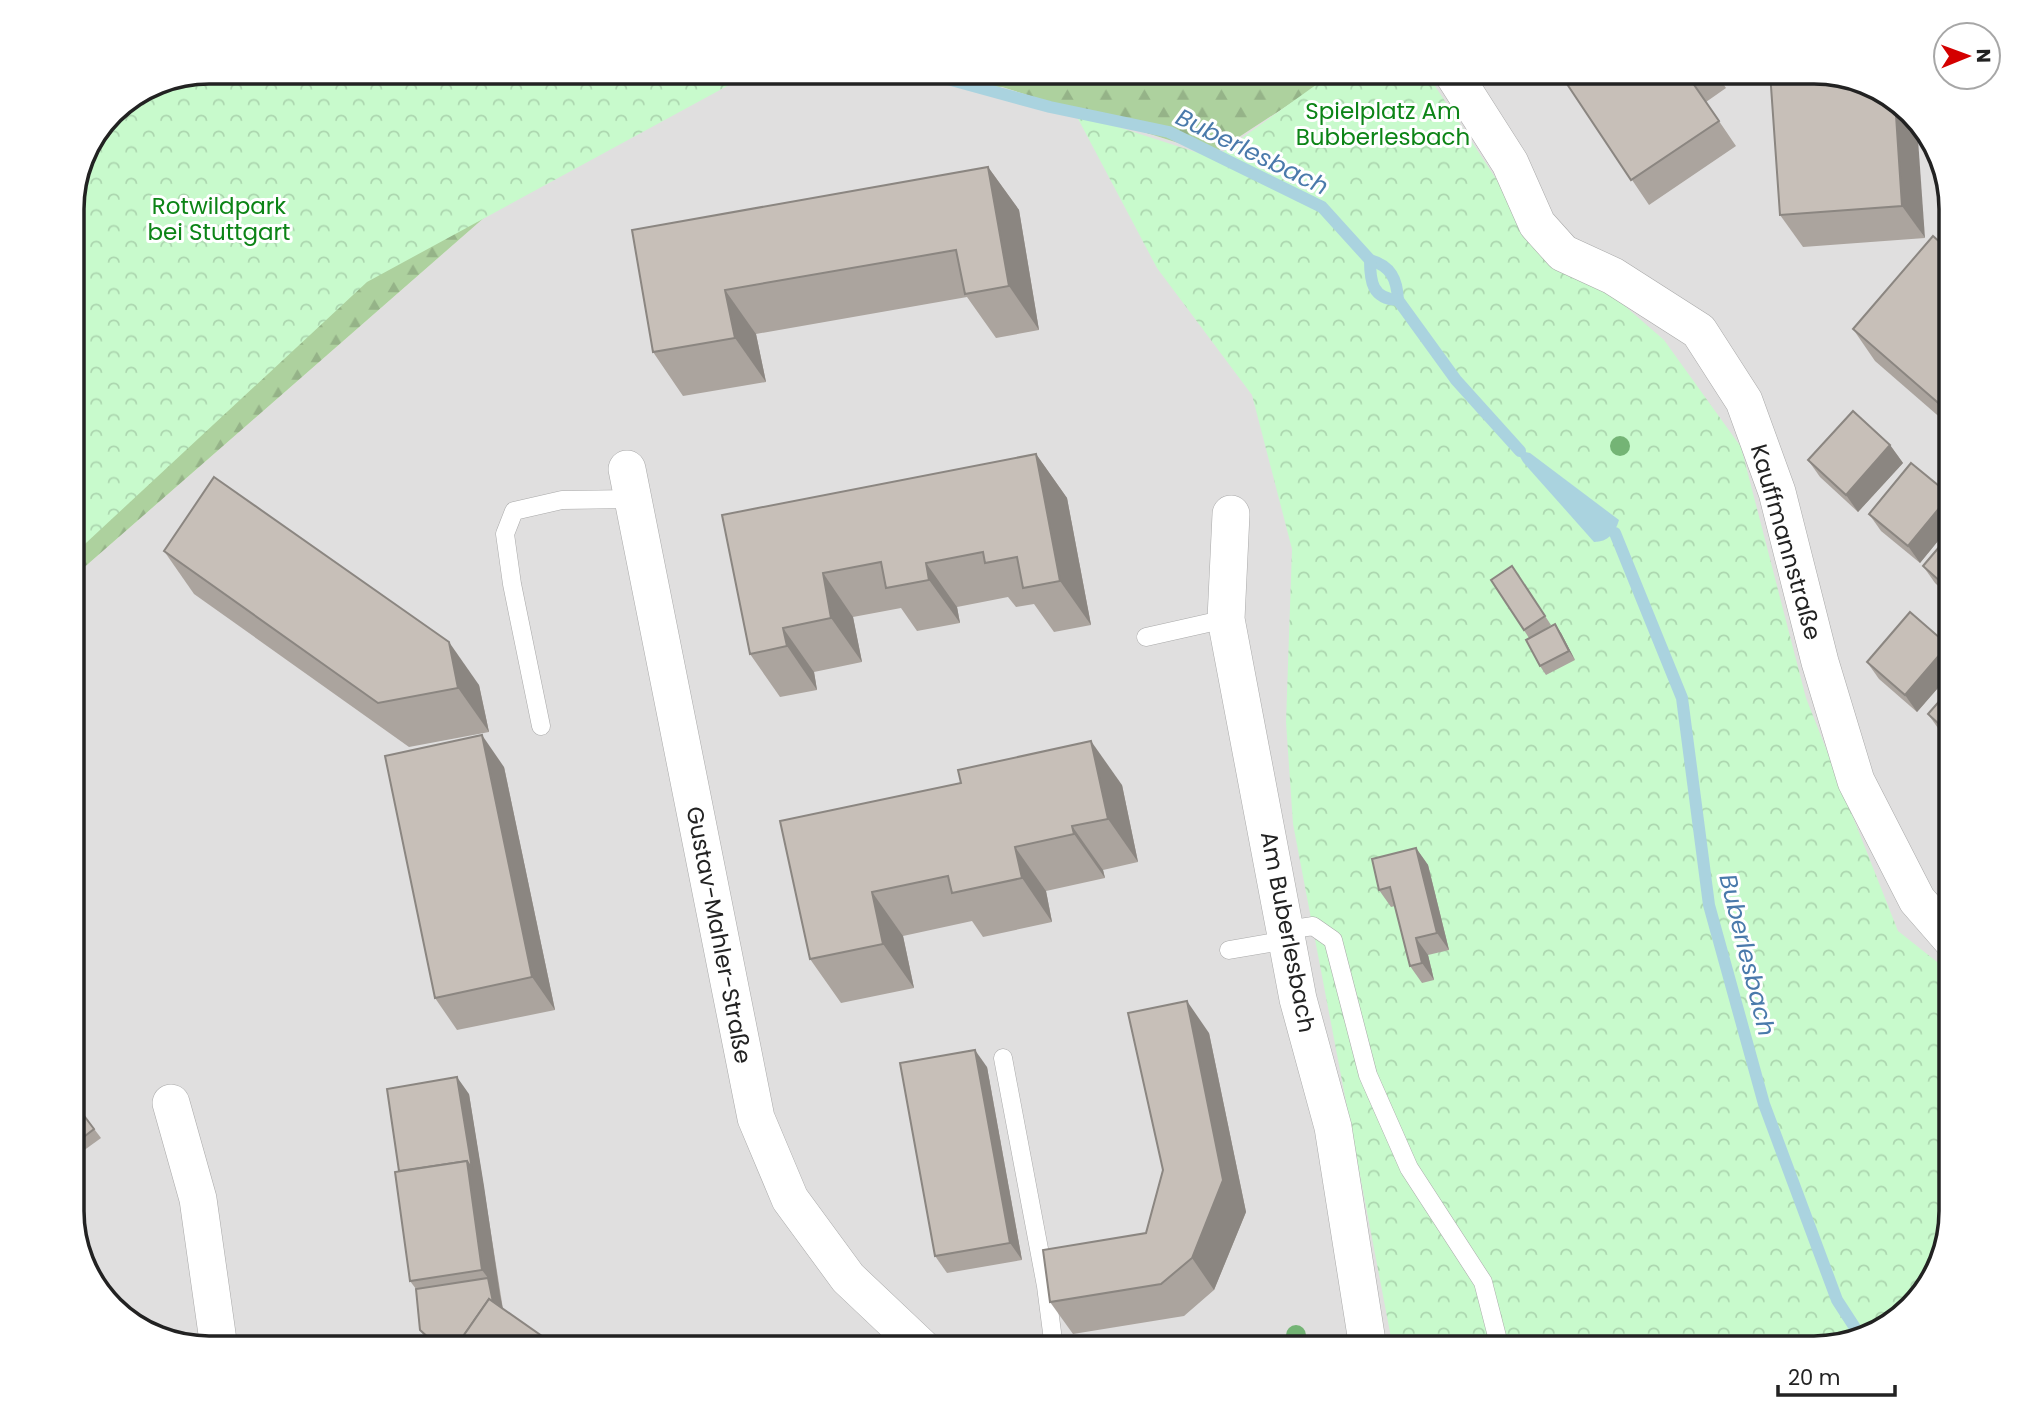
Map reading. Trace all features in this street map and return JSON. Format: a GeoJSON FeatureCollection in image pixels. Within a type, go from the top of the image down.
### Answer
{"type":"FeatureCollection","features":[{"type":"Feature","properties":{"kind":"street","name":"Kauffmannstraße"},"geometry":{"type":"LineString","coordinates":[[1460,84],[1510,163],[1537,224],[1563,253],[1613,276],[1699,331],[1744,401],[1777,492],[1820,662],[1856,782],[1917,900],[1939,925]]}},
{"type":"Feature","properties":{"kind":"street","name":"Gustav-Mahler-Straße"},"geometry":{"type":"LineString","coordinates":[[630,484],[756,1118],[790,1199],[848,1278],[909,1336]]}},
{"type":"Feature","properties":{"kind":"street","name":"Am Buberlesbach"},"geometry":{"type":"LineString","coordinates":[[1231,514],[1226,619],[1298,999],[1333,1127],[1366,1336]]}},
{"type":"Feature","properties":{"kind":"street"},"geometry":{"type":"LineString","coordinates":[[171,1103],[198,1199],[217,1336]]}},
{"type":"Feature","properties":{"kind":"lane"},"geometry":{"type":"LineString","coordinates":[[541,726],[512,584],[505,534],[514,510],[630,484]]}},
{"type":"Feature","properties":{"kind":"lane"},"geometry":{"type":"LineString","coordinates":[[1146,637],[1226,619]]}},
{"type":"Feature","properties":{"kind":"lane"},"geometry":{"type":"LineString","coordinates":[[1229,950],[1313,926],[1333,940],[1368,1075],[1409,1168],[1483,1282],[1497,1336]]}},
{"type":"Feature","properties":{"kind":"lane"},"geometry":{"type":"LineString","coordinates":[[1003,1058],[1046,1286],[1052,1336]]}},
{"type":"Feature","properties":{"kind":"shaded area"},"geometry":{"type":"Polygon","coordinates":[[[729,84],[1002,87],[1213,154],[1321,84],[1830,85],[1862,94],[1883,105],[1908,127],[1918,140],[1935,177],[1939,209],[1939,1211],[1935,1243],[1929,1259],[1908,1293],[1883,1315],[1869,1323],[1846,1332],[1814,1336],[209,1336],[169,1329],[140,1315],[127,1305],[105,1280],[94,1259],[84,1219],[84,568],[485,217],[729,84]]]}},
{"type":"Feature","properties":{"kind":"green space","name":"Rotwildpark bei Stuttgart"},"geometry":{"type":"Polygon","coordinates":[[[201,84],[729,84],[485,217],[84,568],[84,201],[88,177],[97,154],[110,133],[127,115],[161,94],[201,84]]]}},
{"type":"Feature","properties":{"kind":"green space","name":"Rotwildpark bei Stuttgart"},"geometry":{"type":"Polygon","coordinates":[[[201,84],[731,84],[367,282],[84,545],[85,193],[94,161],[105,140],[127,115],[140,105],[177,88],[201,84]]]}},
{"type":"Feature","properties":{"kind":"green space","name":"Rotwildpark bei Stuttgart"},"geometry":{"type":"Polygon","coordinates":[[[915,84],[1321,84],[1213,154],[1002,87],[915,84]]]}},
{"type":"Feature","properties":{"kind":"green space","name":"Spielplatz Am Bubberlesbach"},"geometry":{"type":"Polygon","coordinates":[[[1317,84],[1433,84],[1520,215],[1664,340],[1741,447],[1806,698],[1898,931],[1939,963],[1939,1211],[1935,1243],[1926,1266],[1908,1293],[1883,1315],[1869,1323],[1846,1332],[1814,1336],[1391,1336],[1293,824],[1286,722],[1292,549],[1252,395],[1157,268],[1075,113],[1214,158],[1317,84]]]}},
{"type":"Feature","properties":{"kind":"water"},"geometry":{"type":"Polygon","coordinates":[[[1520,451],[1530,453],[1619,520],[1610,536],[1594,542],[1523,462],[1520,451]]]}},
{"type":"Feature","properties":{"kind":"building"},"geometry":{"type":"Polygon","coordinates":[[[1567,84],[1694,84],[1719,121],[1631,180],[1567,84]]]}},
{"type":"Feature","properties":{"kind":"building"},"geometry":{"type":"Polygon","coordinates":[[[1771,84],[1814,84],[1846,88],[1869,97],[1896,115],[1902,206],[1780,215],[1771,84]]]}},
{"type":"Feature","properties":{"kind":"building"},"geometry":{"type":"Polygon","coordinates":[[[988,167],[1009,286],[965,294],[956,250],[725,290],[735,338],[653,352],[632,230],[988,167]]]}},
{"type":"Feature","properties":{"kind":"building"},"geometry":{"type":"Polygon","coordinates":[[[1933,236],[1939,241],[1939,404],[1853,329],[1933,236]]]}},
{"type":"Feature","properties":{"kind":"building"},"geometry":{"type":"Polygon","coordinates":[[[1853,411],[1890,445],[1846,495],[1808,460],[1853,411]]]}},
{"type":"Feature","properties":{"kind":"building"},"geometry":{"type":"Polygon","coordinates":[[[1036,454],[1060,581],[1023,588],[1017,557],[985,563],[983,552],[926,563],[929,580],[886,588],[881,562],[823,573],[831,618],[783,628],[787,646],[750,654],[722,515],[1036,454]]]}},
{"type":"Feature","properties":{"kind":"building"},"geometry":{"type":"Polygon","coordinates":[[[1911,463],[1939,486],[1939,508],[1908,546],[1869,514],[1911,463]]]}},
{"type":"Feature","properties":{"kind":"building"},"geometry":{"type":"Polygon","coordinates":[[[214,477],[449,642],[458,688],[378,703],[164,551],[214,477]]]}},
{"type":"Feature","properties":{"kind":"building"},"geometry":{"type":"Polygon","coordinates":[[[1939,547],[1939,580],[1923,566],[1939,547]]]}},
{"type":"Feature","properties":{"kind":"building"},"geometry":{"type":"Polygon","coordinates":[[[1512,566],[1545,616],[1524,630],[1491,580],[1512,566]]]}},
{"type":"Feature","properties":{"kind":"building"},"geometry":{"type":"Polygon","coordinates":[[[1910,612],[1939,637],[1939,655],[1905,695],[1867,662],[1910,612]]]}},
{"type":"Feature","properties":{"kind":"building"},"geometry":{"type":"Polygon","coordinates":[[[1555,624],[1569,651],[1540,666],[1526,640],[1555,624]]]}},
{"type":"Feature","properties":{"kind":"building"},"geometry":{"type":"Polygon","coordinates":[[[1939,702],[1939,724],[1928,714],[1939,702]]]}},
{"type":"Feature","properties":{"kind":"building"},"geometry":{"type":"Polygon","coordinates":[[[482,735],[532,977],[435,998],[385,756],[482,735]]]}},
{"type":"Feature","properties":{"kind":"building"},"geometry":{"type":"Polygon","coordinates":[[[1091,741],[1108,819],[1072,826],[1074,834],[1015,847],[1022,878],[952,893],[948,876],[872,892],[883,944],[810,959],[780,821],[961,783],[958,770],[1091,741]]]}},
{"type":"Feature","properties":{"kind":"building"},"geometry":{"type":"Polygon","coordinates":[[[1416,848],[1437,933],[1416,938],[1422,963],[1410,966],[1390,887],[1379,890],[1372,859],[1416,848]]]}},
{"type":"Feature","properties":{"kind":"building"},"geometry":{"type":"Polygon","coordinates":[[[1187,1001],[1223,1180],[1192,1258],[1161,1284],[1050,1302],[1043,1250],[1146,1233],[1163,1170],[1128,1013],[1187,1001]]]}},
{"type":"Feature","properties":{"kind":"building"},"geometry":{"type":"Polygon","coordinates":[[[975,1050],[1010,1243],[935,1256],[900,1063],[975,1050]]]}},
{"type":"Feature","properties":{"kind":"building"},"geometry":{"type":"Polygon","coordinates":[[[457,1077],[472,1169],[467,1161],[399,1171],[387,1089],[457,1077]]]}},
{"type":"Feature","properties":{"kind":"building"},"geometry":{"type":"Polygon","coordinates":[[[84,1116],[94,1129],[84,1137],[84,1116]]]}},
{"type":"Feature","properties":{"kind":"building"},"geometry":{"type":"Polygon","coordinates":[[[467,1161],[482,1270],[410,1281],[395,1172],[467,1161]]]}},
{"type":"Feature","properties":{"kind":"building"},"geometry":{"type":"Polygon","coordinates":[[[488,1278],[493,1302],[489,1299],[463,1336],[427,1336],[420,1330],[416,1289],[488,1278]]]}},
{"type":"Feature","properties":{"kind":"building"},"geometry":{"type":"Polygon","coordinates":[[[489,1299],[542,1336],[463,1336],[489,1299]]]}},
{"type":"Feature","properties":{"kind":"waterway","name":"Buberlesbach"},"geometry":{"type":"LineString","coordinates":[[966,84],[1050,107],[1169,132],[1322,207],[1370,260],[1392,274],[1398,300]]}},
{"type":"Feature","properties":{"kind":"waterway","name":"Buberlesbach"},"geometry":{"type":"LineString","coordinates":[[1370,260],[1374,288],[1383,296],[1398,300],[1456,380],[1520,451]]}},
{"type":"Feature","properties":{"kind":"waterway","name":"Buberlesbach"},"geometry":{"type":"LineString","coordinates":[[1615,533],[1682,698],[1709,905],[1764,1104],[1837,1300],[1855,1328]]}}]}
